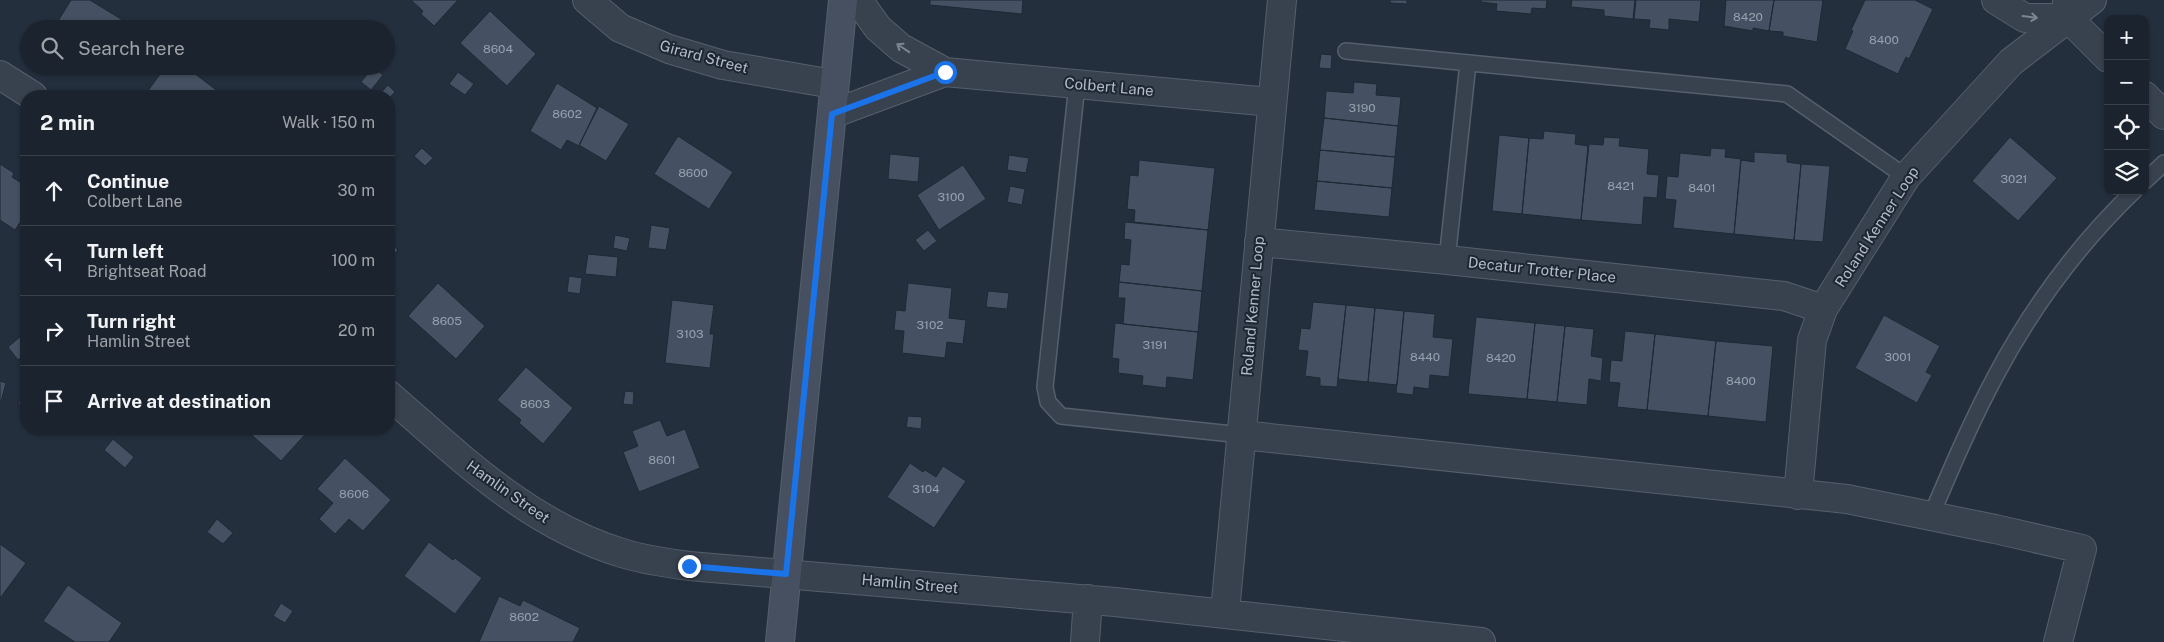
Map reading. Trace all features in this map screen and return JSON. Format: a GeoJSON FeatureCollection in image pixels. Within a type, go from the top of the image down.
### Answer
{"type":"FeatureCollection","features":[{"type":"Feature","properties":{"kind":"street","name":"Girard Street"},"geometry":{"type":"LineString","coordinates":[[587,0],[620,28],[669,49],[723,65],[833,84]]}},
{"type":"Feature","properties":{"kind":"street"},"geometry":{"type":"LineString","coordinates":[[780,642],[832,114],[833,84],[843,0]]}},
{"type":"Feature","properties":{"kind":"street","name":"Colbert Lane"},"geometry":{"type":"LineString","coordinates":[[858,0],[878,28],[901,48],[945,72],[1272,102]]}},
{"type":"Feature","properties":{"kind":"street","name":"Roland Kenner Loop"},"geometry":{"type":"LineString","coordinates":[[1225,612],[1282,0]]}},
{"type":"Feature","properties":{"kind":"street"},"geometry":{"type":"LineString","coordinates":[[1996,0],[2025,18],[2068,9],[2104,53]]}},
{"type":"Feature","properties":{"kind":"street","name":"Roland Kenner Loop"},"geometry":{"type":"LineString","coordinates":[[1798,495],[1812,340],[1823,309],[1906,178],[2011,62],[2068,9],[2092,0]]}},
{"type":"Feature","properties":{"kind":"street","name":"Colbert Lane"},"geometry":{"type":"LineString","coordinates":[[832,114],[945,72]]}},
{"type":"Feature","properties":{"kind":"street"},"geometry":{"type":"LineString","coordinates":[[0,76],[23,90]]}},
{"type":"Feature","properties":{"kind":"street"},"geometry":{"type":"LineString","coordinates":[[2149,100],[2164,115]]}},
{"type":"Feature","properties":{"kind":"street","name":"Decatur Trotter Place"},"geometry":{"type":"LineString","coordinates":[[1259,242],[1784,296],[1823,309]]}},
{"type":"Feature","properties":{"kind":"street","name":"Hamlin Street"},"geometry":{"type":"LineString","coordinates":[[395,400],[486,480],[528,509],[558,527],[621,553],[654,561],[689,566],[1225,612],[1481,642]]}},
{"type":"Feature","properties":{"kind":"street"},"geometry":{"type":"LineString","coordinates":[[1242,435],[1847,499],[2082,549],[2058,642]]}},
{"type":"Feature","properties":{"kind":"street"},"geometry":{"type":"LineString","coordinates":[[1085,642],[1088,599]]}},
{"type":"Feature","properties":{"kind":"lane"},"geometry":{"type":"LineString","coordinates":[[1346,52],[1787,94],[1906,178]]}},
{"type":"Feature","properties":{"kind":"lane"},"geometry":{"type":"LineString","coordinates":[[1447,260],[1468,63]]}},
{"type":"Feature","properties":{"kind":"lane"},"geometry":{"type":"LineString","coordinates":[[1077,84],[1045,387],[1048,402],[1060,416],[1242,435]]}},
{"type":"Feature","properties":{"kind":"lane"},"geometry":{"type":"LineString","coordinates":[[2149,177],[2164,163]]}},
{"type":"Feature","properties":{"kind":"lane"},"geometry":{"type":"LineString","coordinates":[[1931,516],[1970,427],[2018,337],[2055,282],[2131,195]]}},
{"type":"Feature","properties":{"kind":"building"},"geometry":{"type":"Polygon","coordinates":[[[71,0],[90,0],[122,20],[59,20],[71,0]]]}},
{"type":"Feature","properties":{"kind":"building"},"geometry":{"type":"Polygon","coordinates":[[[411,0],[458,0],[434,26],[421,14],[423,11],[411,0]]]}},
{"type":"Feature","properties":{"kind":"building"},"geometry":{"type":"Polygon","coordinates":[[[930,0],[1023,0],[1022,14],[930,5],[930,0]]]}},
{"type":"Feature","properties":{"kind":"building"},"geometry":{"type":"Polygon","coordinates":[[[1390,0],[1407,0],[1407,4],[1390,3],[1390,0]]]}},
{"type":"Feature","properties":{"kind":"building"},"geometry":{"type":"Polygon","coordinates":[[[1481,0],[1547,0],[1546,9],[1532,8],[1531,14],[1496,11],[1497,4],[1481,2],[1481,0]]]}},
{"type":"Feature","properties":{"kind":"building"},"geometry":{"type":"Polygon","coordinates":[[[1572,0],[1635,0],[1633,19],[1604,16],[1604,10],[1571,7],[1572,0]]]}},
{"type":"Feature","properties":{"kind":"building"},"geometry":{"type":"Polygon","coordinates":[[[1636,0],[1701,0],[1699,22],[1669,19],[1669,30],[1649,28],[1650,20],[1634,19],[1636,0]]]}},
{"type":"Feature","properties":{"kind":"building"},"geometry":{"type":"Polygon","coordinates":[[[1726,0],[1774,0],[1769,31],[1753,28],[1753,31],[1724,26],[1726,0]]]}},
{"type":"Feature","properties":{"kind":"building"},"geometry":{"type":"Polygon","coordinates":[[[1774,0],[1823,0],[1817,42],[1783,36],[1783,32],[1769,31],[1774,0]]]}},
{"type":"Feature","properties":{"kind":"building"},"geometry":{"type":"Polygon","coordinates":[[[1865,0],[1915,0],[1933,9],[1909,59],[1906,57],[1898,74],[1845,49],[1853,31],[1851,30],[1865,0]]]}},
{"type":"Feature","properties":{"kind":"building"},"geometry":{"type":"Polygon","coordinates":[[[490,11],[536,54],[507,86],[460,43],[490,11]]]}},
{"type":"Feature","properties":{"kind":"building"},"geometry":{"type":"Polygon","coordinates":[[[1321,54],[1332,55],[1331,69],[1319,68],[1321,54]]]}},
{"type":"Feature","properties":{"kind":"building"},"geometry":{"type":"Polygon","coordinates":[[[458,72],[474,84],[465,95],[449,84],[458,72]]]}},
{"type":"Feature","properties":{"kind":"building"},"geometry":{"type":"Polygon","coordinates":[[[159,75],[197,75],[216,90],[148,90],[159,75]]]}},
{"type":"Feature","properties":{"kind":"building"},"geometry":{"type":"Polygon","coordinates":[[[367,75],[383,75],[371,90],[361,82],[367,75]]]}},
{"type":"Feature","properties":{"kind":"building"},"geometry":{"type":"Polygon","coordinates":[[[1354,82],[1377,84],[1376,95],[1401,97],[1398,126],[1324,118],[1326,91],[1353,93],[1354,82]]]}},
{"type":"Feature","properties":{"kind":"building"},"geometry":{"type":"Polygon","coordinates":[[[557,83],[597,108],[579,146],[567,140],[561,150],[530,131],[557,83]]]}},
{"type":"Feature","properties":{"kind":"building"},"geometry":{"type":"Polygon","coordinates":[[[388,85],[393,90],[383,90],[388,85]]]}},
{"type":"Feature","properties":{"kind":"building"},"geometry":{"type":"Polygon","coordinates":[[[599,106],[629,124],[606,161],[579,145],[599,106]]]}},
{"type":"Feature","properties":{"kind":"building"},"geometry":{"type":"Polygon","coordinates":[[[1324,118],[1398,126],[1395,157],[1320,150],[1324,118]]]}},
{"type":"Feature","properties":{"kind":"building"},"geometry":{"type":"Polygon","coordinates":[[[1544,131],[1576,134],[1575,144],[1588,146],[1581,220],[1522,214],[1529,138],[1543,139],[1544,131]]]}},
{"type":"Feature","properties":{"kind":"building"},"geometry":{"type":"Polygon","coordinates":[[[1499,135],[1529,138],[1522,214],[1492,211],[1499,135]]]}},
{"type":"Feature","properties":{"kind":"building"},"geometry":{"type":"Polygon","coordinates":[[[678,136],[733,172],[709,209],[654,174],[678,136]]]}},
{"type":"Feature","properties":{"kind":"building"},"geometry":{"type":"Polygon","coordinates":[[[1604,137],[1620,138],[1619,146],[1649,149],[1647,174],[1659,175],[1657,198],[1644,197],[1642,225],[1581,220],[1589,144],[1603,145],[1604,137]]]}},
{"type":"Feature","properties":{"kind":"building"},"geometry":{"type":"Polygon","coordinates":[[[2010,137],[2057,178],[2018,221],[1972,181],[2010,137]]]}},
{"type":"Feature","properties":{"kind":"building"},"geometry":{"type":"Polygon","coordinates":[[[422,148],[433,158],[425,166],[414,156],[422,148]]]}},
{"type":"Feature","properties":{"kind":"building"},"geometry":{"type":"Polygon","coordinates":[[[1711,148],[1726,149],[1725,157],[1741,159],[1734,234],[1673,228],[1676,200],[1665,199],[1667,176],[1678,177],[1680,153],[1710,156],[1711,148]]]}},
{"type":"Feature","properties":{"kind":"building"},"geometry":{"type":"Polygon","coordinates":[[[1320,150],[1395,157],[1392,188],[1317,181],[1320,150]]]}},
{"type":"Feature","properties":{"kind":"building"},"geometry":{"type":"Polygon","coordinates":[[[1754,152],[1787,154],[1787,162],[1801,164],[1794,240],[1734,234],[1741,160],[1754,162],[1754,152]]]}},
{"type":"Feature","properties":{"kind":"building"},"geometry":{"type":"Polygon","coordinates":[[[890,154],[920,157],[918,182],[888,179],[890,154]]]}},
{"type":"Feature","properties":{"kind":"building"},"geometry":{"type":"Polygon","coordinates":[[[1009,155],[1029,158],[1026,173],[1007,170],[1009,155]]]}},
{"type":"Feature","properties":{"kind":"building"},"geometry":{"type":"Polygon","coordinates":[[[1139,160],[1215,168],[1208,230],[1134,222],[1135,210],[1127,209],[1130,175],[1138,176],[1139,160]]]}},
{"type":"Feature","properties":{"kind":"building"},"geometry":{"type":"Polygon","coordinates":[[[0,164],[14,173],[12,177],[20,182],[20,223],[15,230],[0,220],[0,164]]]}},
{"type":"Feature","properties":{"kind":"building"},"geometry":{"type":"Polygon","coordinates":[[[1801,164],[1830,166],[1823,242],[1794,240],[1801,164]]]}},
{"type":"Feature","properties":{"kind":"building"},"geometry":{"type":"Polygon","coordinates":[[[963,165],[986,199],[939,230],[917,195],[963,165]]]}},
{"type":"Feature","properties":{"kind":"building"},"geometry":{"type":"Polygon","coordinates":[[[1317,181],[1392,188],[1389,217],[1314,210],[1317,181]]]}},
{"type":"Feature","properties":{"kind":"building"},"geometry":{"type":"Polygon","coordinates":[[[1010,186],[1025,189],[1022,205],[1007,202],[1010,186]]]}},
{"type":"Feature","properties":{"kind":"building"},"geometry":{"type":"Polygon","coordinates":[[[1125,222],[1208,230],[1202,291],[1119,282],[1121,264],[1129,265],[1131,240],[1124,239],[1125,222]]]}},
{"type":"Feature","properties":{"kind":"building"},"geometry":{"type":"Polygon","coordinates":[[[651,225],[670,228],[666,250],[648,248],[651,225]]]}},
{"type":"Feature","properties":{"kind":"building"},"geometry":{"type":"Polygon","coordinates":[[[928,230],[937,241],[924,251],[915,240],[928,230]]]}},
{"type":"Feature","properties":{"kind":"building"},"geometry":{"type":"Polygon","coordinates":[[[615,235],[630,238],[627,251],[613,248],[615,235]]]}},
{"type":"Feature","properties":{"kind":"building"},"geometry":{"type":"Polygon","coordinates":[[[588,254],[618,257],[616,277],[585,274],[588,254]]]}},
{"type":"Feature","properties":{"kind":"building"},"geometry":{"type":"Polygon","coordinates":[[[569,276],[582,278],[580,294],[567,292],[569,276]]]}},
{"type":"Feature","properties":{"kind":"building"},"geometry":{"type":"Polygon","coordinates":[[[1119,282],[1202,291],[1198,332],[1123,324],[1125,298],[1118,298],[1119,282]]]}},
{"type":"Feature","properties":{"kind":"building"},"geometry":{"type":"Polygon","coordinates":[[[438,283],[485,326],[456,359],[408,316],[438,283]]]}},
{"type":"Feature","properties":{"kind":"building"},"geometry":{"type":"Polygon","coordinates":[[[908,283],[952,288],[949,318],[966,320],[963,344],[947,342],[945,358],[902,353],[904,331],[894,330],[896,310],[905,311],[908,283]]]}},
{"type":"Feature","properties":{"kind":"building"},"geometry":{"type":"Polygon","coordinates":[[[988,291],[1009,293],[1007,309],[986,307],[988,291]]]}},
{"type":"Feature","properties":{"kind":"building"},"geometry":{"type":"Polygon","coordinates":[[[672,300],[714,305],[710,334],[714,334],[710,368],[665,363],[672,300]]]}},
{"type":"Feature","properties":{"kind":"building"},"geometry":{"type":"Polygon","coordinates":[[[1313,302],[1346,305],[1337,387],[1320,386],[1320,378],[1305,376],[1308,351],[1298,350],[1301,328],[1310,329],[1313,302]]]}},
{"type":"Feature","properties":{"kind":"building"},"geometry":{"type":"Polygon","coordinates":[[[1346,305],[1375,308],[1368,382],[1338,379],[1346,305]]]}},
{"type":"Feature","properties":{"kind":"building"},"geometry":{"type":"Polygon","coordinates":[[[1375,308],[1404,311],[1397,385],[1368,382],[1375,308]]]}},
{"type":"Feature","properties":{"kind":"building"},"geometry":{"type":"Polygon","coordinates":[[[1404,311],[1435,314],[1433,337],[1453,339],[1449,377],[1430,375],[1429,389],[1414,387],[1413,395],[1396,393],[1404,311]]]}},
{"type":"Feature","properties":{"kind":"building"},"geometry":{"type":"Polygon","coordinates":[[[1884,315],[1940,346],[1926,372],[1932,375],[1917,403],[1855,368],[1884,315]]]}},
{"type":"Feature","properties":{"kind":"building"},"geometry":{"type":"Polygon","coordinates":[[[1476,317],[1535,323],[1527,399],[1468,394],[1476,317]]]}},
{"type":"Feature","properties":{"kind":"building"},"geometry":{"type":"Polygon","coordinates":[[[1115,323],[1198,332],[1193,380],[1167,377],[1166,388],[1142,385],[1143,376],[1118,373],[1119,359],[1112,358],[1115,323]]]}},
{"type":"Feature","properties":{"kind":"building"},"geometry":{"type":"Polygon","coordinates":[[[1535,323],[1565,326],[1557,402],[1527,399],[1535,323]]]}},
{"type":"Feature","properties":{"kind":"building"},"geometry":{"type":"Polygon","coordinates":[[[1565,326],[1594,329],[1591,356],[1603,358],[1601,381],[1589,379],[1587,405],[1557,402],[1565,326]]]}},
{"type":"Feature","properties":{"kind":"building"},"geometry":{"type":"Polygon","coordinates":[[[1625,331],[1655,334],[1647,410],[1617,407],[1620,383],[1609,382],[1611,360],[1622,361],[1625,331]]]}},
{"type":"Feature","properties":{"kind":"building"},"geometry":{"type":"Polygon","coordinates":[[[1655,334],[1716,341],[1708,416],[1647,410],[1655,334]]]}},
{"type":"Feature","properties":{"kind":"building"},"geometry":{"type":"Polygon","coordinates":[[[20,337],[20,358],[18,360],[8,347],[20,337]]]}},
{"type":"Feature","properties":{"kind":"building"},"geometry":{"type":"Polygon","coordinates":[[[1716,341],[1773,346],[1766,422],[1708,416],[1716,341]]]}},
{"type":"Feature","properties":{"kind":"building"},"geometry":{"type":"Polygon","coordinates":[[[526,367],[573,408],[543,444],[519,423],[521,420],[497,400],[526,367]]]}},
{"type":"Feature","properties":{"kind":"building"},"geometry":{"type":"Polygon","coordinates":[[[0,381],[6,383],[1,402],[0,402],[0,381]]]}},
{"type":"Feature","properties":{"kind":"building"},"geometry":{"type":"Polygon","coordinates":[[[625,391],[634,392],[633,405],[623,404],[625,391]]]}},
{"type":"Feature","properties":{"kind":"building"},"geometry":{"type":"Polygon","coordinates":[[[908,416],[922,417],[921,429],[906,427],[908,416]]]}},
{"type":"Feature","properties":{"kind":"building"},"geometry":{"type":"Polygon","coordinates":[[[660,420],[667,436],[685,429],[700,468],[639,492],[623,452],[638,446],[632,431],[660,420]]]}},
{"type":"Feature","properties":{"kind":"building"},"geometry":{"type":"Polygon","coordinates":[[[252,435],[305,435],[281,461],[252,435]]]}},
{"type":"Feature","properties":{"kind":"building"},"geometry":{"type":"Polygon","coordinates":[[[113,439],[134,457],[125,468],[104,450],[113,439]]]}},
{"type":"Feature","properties":{"kind":"building"},"geometry":{"type":"Polygon","coordinates":[[[345,458],[391,500],[363,531],[349,519],[335,534],[319,519],[333,503],[317,489],[345,458]]]}},
{"type":"Feature","properties":{"kind":"building"},"geometry":{"type":"Polygon","coordinates":[[[910,463],[923,472],[925,470],[936,477],[943,466],[966,481],[934,528],[887,497],[910,463]]]}},
{"type":"Feature","properties":{"kind":"building"},"geometry":{"type":"Polygon","coordinates":[[[217,519],[233,533],[223,544],[207,532],[217,519]]]}},
{"type":"Feature","properties":{"kind":"building"},"geometry":{"type":"Polygon","coordinates":[[[429,542],[482,578],[455,614],[404,576],[429,542]]]}},
{"type":"Feature","properties":{"kind":"building"},"geometry":{"type":"Polygon","coordinates":[[[0,544],[26,563],[1,597],[0,597],[0,544]]]}},
{"type":"Feature","properties":{"kind":"building"},"geometry":{"type":"Polygon","coordinates":[[[68,585],[122,623],[109,642],[75,642],[43,621],[68,585]]]}},
{"type":"Feature","properties":{"kind":"building"},"geometry":{"type":"Polygon","coordinates":[[[499,596],[520,606],[523,600],[580,628],[573,642],[479,642],[499,596]]]}},
{"type":"Feature","properties":{"kind":"building"},"geometry":{"type":"Polygon","coordinates":[[[281,603],[293,611],[285,623],[273,616],[281,603]]]}},
{"type":"Feature","properties":{"kind":"route"},"geometry":{"type":"LineString","coordinates":[[689,566],[786,574],[832,114],[945,72]]}}]}
